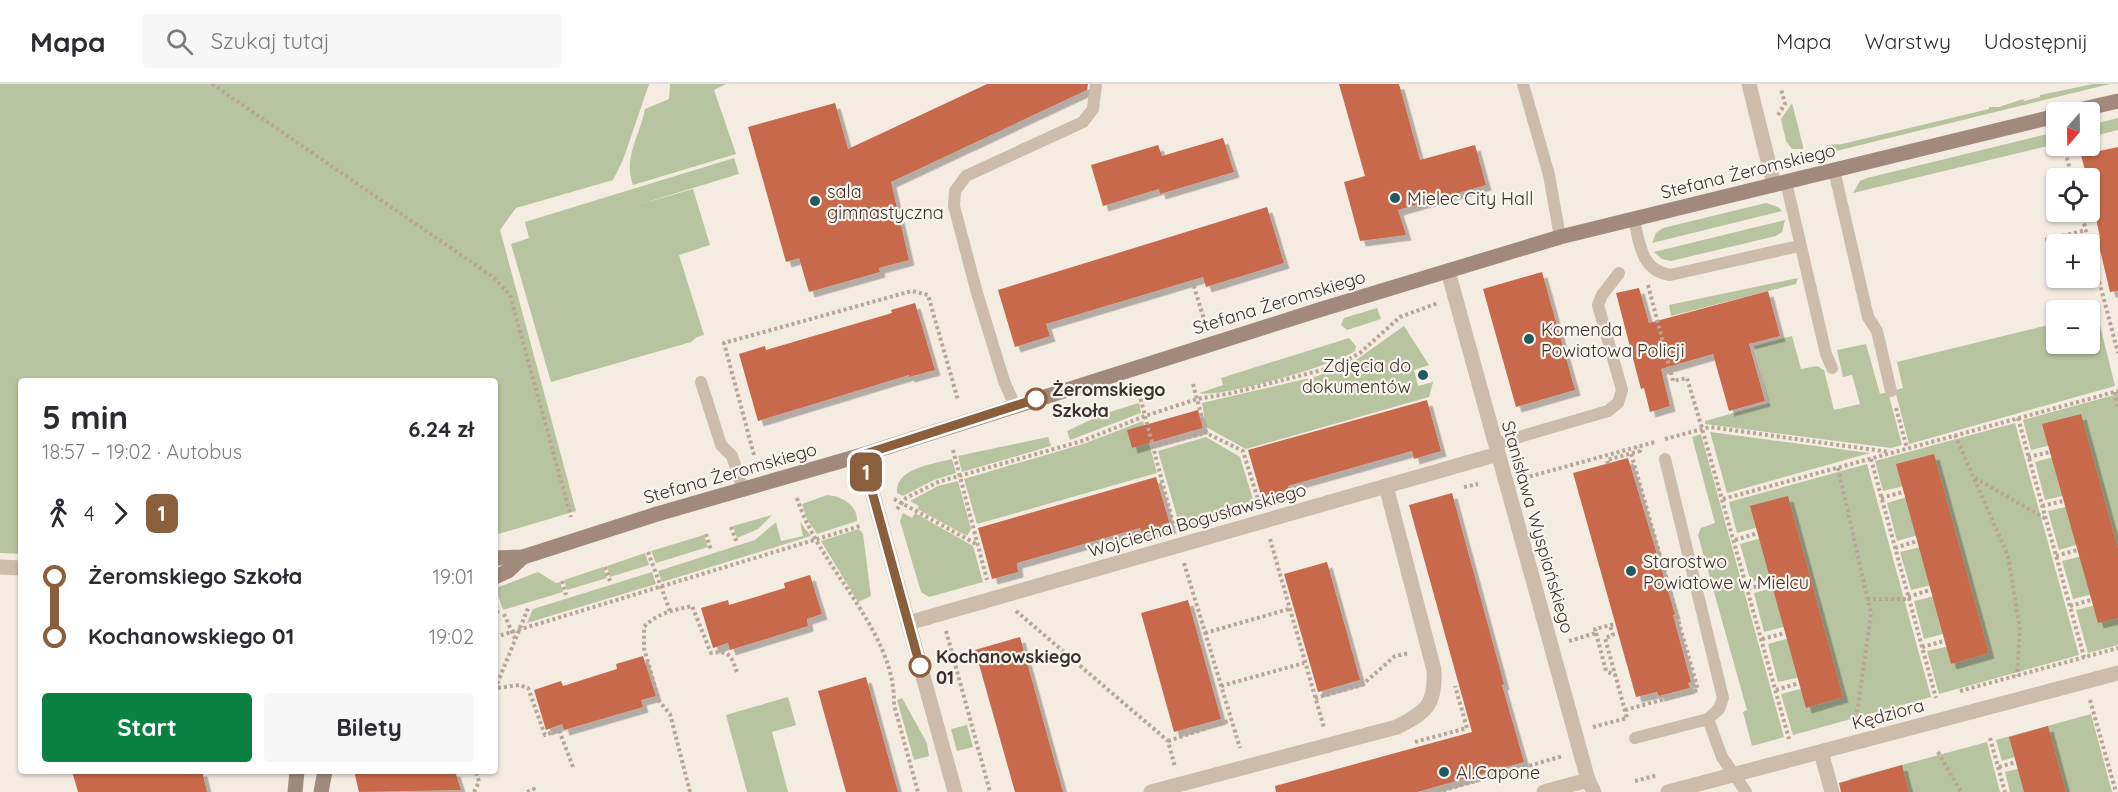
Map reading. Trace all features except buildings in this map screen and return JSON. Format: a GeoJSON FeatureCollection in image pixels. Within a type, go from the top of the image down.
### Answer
{"type":"FeatureCollection","features":[{"type":"Feature","properties":{"kind":"street"},"geometry":{"type":"LineString","coordinates":[[1749,84],[1780,183]]}},
{"type":"Feature","properties":{"kind":"street"},"geometry":{"type":"LineString","coordinates":[[2100,105],[2118,101]]}},
{"type":"Feature","properties":{"kind":"street","name":"Stefana Żeromskiego"},"geometry":{"type":"LineString","coordinates":[[498,558],[523,557],[862,455],[1211,344],[1560,237],[2046,118]]}},
{"type":"Feature","properties":{"kind":"street","name":"Stanisława Wyspiańskiego"},"geometry":{"type":"LineString","coordinates":[[1448,271],[1591,786]]}},
{"type":"Feature","properties":{"kind":"street","name":"Wojciecha Bogusławskiego"},"geometry":{"type":"LineString","coordinates":[[908,623],[1265,522],[1386,486],[1496,449]]}},
{"type":"Feature","properties":{"kind":"street"},"geometry":{"type":"LineString","coordinates":[[862,455],[955,792]]}},
{"type":"Feature","properties":{"kind":"street"},"geometry":{"type":"LineString","coordinates":[[1151,792],[1397,727],[1419,716],[1432,702],[1435,689],[1428,648],[1386,486]]}},
{"type":"Feature","properties":{"kind":"street","name":"Stefana Żeromskiego"},"geometry":{"type":"LineString","coordinates":[[498,576],[508,571],[523,557]]}},
{"type":"Feature","properties":{"kind":"street"},"geometry":{"type":"LineString","coordinates":[[0,567],[18,568]]}},
{"type":"Feature","properties":{"kind":"street","name":"Kędziora"},"geometry":{"type":"LineString","coordinates":[[1668,792],[2118,673]]}},
{"type":"Feature","properties":{"kind":"street"},"geometry":{"type":"LineString","coordinates":[[1821,752],[1832,792]]}},
{"type":"Feature","properties":{"kind":"street"},"geometry":{"type":"LineString","coordinates":[[295,792],[297,774]]}},
{"type":"Feature","properties":{"kind":"street"},"geometry":{"type":"LineString","coordinates":[[321,792],[324,774]]}},
{"type":"Feature","properties":{"kind":"street"},"geometry":{"type":"LineString","coordinates":[[1544,792],[1591,786]]}},
{"type":"Feature","properties":{"kind":"lane"},"geometry":{"type":"LineString","coordinates":[[1015,406],[1004,381],[976,293],[954,206],[955,190],[966,176],[1083,122],[1093,109],[1096,84]]}},
{"type":"Feature","properties":{"kind":"lane"},"geometry":{"type":"LineString","coordinates":[[1523,84],[1550,175],[1560,237]]}},
{"type":"Feature","properties":{"kind":"lane"},"geometry":{"type":"LineString","coordinates":[[1834,170],[1868,317],[1877,331],[1891,391]]}},
{"type":"Feature","properties":{"kind":"lane"},"geometry":{"type":"LineString","coordinates":[[1780,183],[1800,246],[1826,354],[1832,368]]}},
{"type":"Feature","properties":{"kind":"lane"},"geometry":{"type":"LineString","coordinates":[[1634,220],[1648,264],[1657,273],[1670,275],[1800,246]]}},
{"type":"Feature","properties":{"kind":"lane"},"geometry":{"type":"LineString","coordinates":[[1496,449],[1608,411],[1618,403],[1622,390],[1598,305],[1602,295],[1619,273]]}},
{"type":"Feature","properties":{"kind":"lane"},"geometry":{"type":"LineString","coordinates":[[701,382],[721,445],[732,456],[743,489]]}},
{"type":"Feature","properties":{"kind":"lane"},"geometry":{"type":"LineString","coordinates":[[1635,738],[1708,719],[1719,709],[1724,698],[1665,459]]}},
{"type":"Feature","properties":{"kind":"lane"},"geometry":{"type":"LineString","coordinates":[[1708,719],[1722,758],[1746,792]]}},
{"type":"Feature","properties":{"kind":"path"},"geometry":{"type":"LineString","coordinates":[[212,84],[493,277],[510,295],[571,517]]}},
{"type":"Feature","properties":{"kind":"path"},"geometry":{"type":"LineString","coordinates":[[2084,222],[2118,353]]}},
{"type":"Feature","properties":{"kind":"path"},"geometry":{"type":"LineString","coordinates":[[2045,240],[2086,230]]}},
{"type":"Feature","properties":{"kind":"path"},"geometry":{"type":"LineString","coordinates":[[1645,278],[1673,381],[1687,378],[1723,499],[1789,740]]}},
{"type":"Feature","properties":{"kind":"path"},"geometry":{"type":"LineString","coordinates":[[1192,280],[1211,344]]}},
{"type":"Feature","properties":{"kind":"path"},"geometry":{"type":"LineString","coordinates":[[756,462],[724,343],[912,291],[928,295],[958,400]]}},
{"type":"Feature","properties":{"kind":"path"},"geometry":{"type":"LineString","coordinates":[[895,516],[897,507],[906,498],[938,482],[1082,441],[1145,416],[1197,399],[1232,393],[1334,366],[1360,353],[1400,317],[1441,302]]}},
{"type":"Feature","properties":{"kind":"path"},"geometry":{"type":"LineString","coordinates":[[1193,384],[1206,433]]}},
{"type":"Feature","properties":{"kind":"path"},"geometry":{"type":"LineString","coordinates":[[1891,391],[1907,448]]}},
{"type":"Feature","properties":{"kind":"path"},"geometry":{"type":"LineString","coordinates":[[1723,499],[2117,391],[2118,409]]}},
{"type":"Feature","properties":{"kind":"path"},"geometry":{"type":"LineString","coordinates":[[1139,393],[1179,545],[1246,768]]}},
{"type":"Feature","properties":{"kind":"path"},"geometry":{"type":"LineString","coordinates":[[2018,418],[2084,657]]}},
{"type":"Feature","properties":{"kind":"path"},"geometry":{"type":"LineString","coordinates":[[1523,478],[1702,428],[1892,452]]}},
{"type":"Feature","properties":{"kind":"path"},"geometry":{"type":"LineString","coordinates":[[1153,446],[1206,433],[1243,451],[1329,746]]}},
{"type":"Feature","properties":{"kind":"path"},"geometry":{"type":"LineString","coordinates":[[1955,435],[2008,556],[2020,630],[2017,676]]}},
{"type":"Feature","properties":{"kind":"path"},"geometry":{"type":"LineString","coordinates":[[1608,464],[1607,460],[1640,451],[1639,447]]}},
{"type":"Feature","properties":{"kind":"path"},"geometry":{"type":"LineString","coordinates":[[953,450],[989,585],[1001,597],[1168,741],[1231,720]]}},
{"type":"Feature","properties":{"kind":"path"},"geometry":{"type":"LineString","coordinates":[[2028,457],[2050,452]]}},
{"type":"Feature","properties":{"kind":"path"},"geometry":{"type":"LineString","coordinates":[[1625,710],[1698,690],[1631,453]]}},
{"type":"Feature","properties":{"kind":"path"},"geometry":{"type":"LineString","coordinates":[[1871,459],[1936,698]]}},
{"type":"Feature","properties":{"kind":"path"},"geometry":{"type":"LineString","coordinates":[[1838,468],[1871,614],[1856,720]]}},
{"type":"Feature","properties":{"kind":"path"},"geometry":{"type":"LineString","coordinates":[[1974,477],[2046,519]]}},
{"type":"Feature","properties":{"kind":"path"},"geometry":{"type":"LineString","coordinates":[[1881,498],[1903,492]]}},
{"type":"Feature","properties":{"kind":"path"},"geometry":{"type":"LineString","coordinates":[[891,497],[978,545]]}},
{"type":"Feature","properties":{"kind":"path"},"geometry":{"type":"LineString","coordinates":[[797,498],[803,519],[871,628],[884,656],[894,691],[894,705],[918,792]]}},
{"type":"Feature","properties":{"kind":"path"},"geometry":{"type":"LineString","coordinates":[[2042,506],[2064,501]]}},
{"type":"Feature","properties":{"kind":"path"},"geometry":{"type":"LineString","coordinates":[[498,636],[863,525]]}},
{"type":"Feature","properties":{"kind":"path"},"geometry":{"type":"LineString","coordinates":[[731,527],[736,543]]}},
{"type":"Feature","properties":{"kind":"path"},"geometry":{"type":"LineString","coordinates":[[1734,540],[1758,533]]}},
{"type":"Feature","properties":{"kind":"path"},"geometry":{"type":"LineString","coordinates":[[706,534],[711,550]]}},
{"type":"Feature","properties":{"kind":"path"},"geometry":{"type":"LineString","coordinates":[[1895,548],[1917,541]]}},
{"type":"Feature","properties":{"kind":"path"},"geometry":{"type":"LineString","coordinates":[[2056,556],[2077,550]]}},
{"type":"Feature","properties":{"kind":"path"},"geometry":{"type":"LineString","coordinates":[[648,552],[670,611]]}},
{"type":"Feature","properties":{"kind":"path"},"geometry":{"type":"LineString","coordinates":[[605,567],[610,581]]}},
{"type":"Feature","properties":{"kind":"path"},"geometry":{"type":"LineString","coordinates":[[562,581],[566,595]]}},
{"type":"Feature","properties":{"kind":"path"},"geometry":{"type":"LineString","coordinates":[[1748,589],[1771,582]]}},
{"type":"Feature","properties":{"kind":"path"},"geometry":{"type":"LineString","coordinates":[[1868,599],[1908,598],[1930,590]]}},
{"type":"Feature","properties":{"kind":"path"},"geometry":{"type":"LineString","coordinates":[[2070,606],[2091,600]]}},
{"type":"Feature","properties":{"kind":"path"},"geometry":{"type":"LineString","coordinates":[[498,683],[529,606]]}},
{"type":"Feature","properties":{"kind":"path"},"geometry":{"type":"LineString","coordinates":[[690,792],[670,714],[659,701],[642,637],[644,627],[651,619],[670,611],[692,606],[711,653],[724,651],[729,654],[738,675]]}},
{"type":"Feature","properties":{"kind":"path"},"geometry":{"type":"LineString","coordinates":[[1205,633],[1289,609]]}},
{"type":"Feature","properties":{"kind":"path"},"geometry":{"type":"LineString","coordinates":[[504,614],[516,640]]}},
{"type":"Feature","properties":{"kind":"path"},"geometry":{"type":"LineString","coordinates":[[945,625],[990,792]]}},
{"type":"Feature","properties":{"kind":"path"},"geometry":{"type":"LineString","coordinates":[[1592,728],[1627,718],[1605,638],[1613,635],[1613,625],[1595,629],[1606,671],[1615,675]]}},
{"type":"Feature","properties":{"kind":"path"},"geometry":{"type":"LineString","coordinates":[[1568,641],[1596,633]]}},
{"type":"Feature","properties":{"kind":"path"},"geometry":{"type":"LineString","coordinates":[[1762,639],[1785,633]]}},
{"type":"Feature","properties":{"kind":"path"},"geometry":{"type":"LineString","coordinates":[[1922,647],[1944,641]]}},
{"type":"Feature","properties":{"kind":"path"},"geometry":{"type":"LineString","coordinates":[[1315,698],[1362,685],[1395,656],[1428,648]]}},
{"type":"Feature","properties":{"kind":"path"},"geometry":{"type":"LineString","coordinates":[[1221,686],[1304,663]]}},
{"type":"Feature","properties":{"kind":"path"},"geometry":{"type":"LineString","coordinates":[[1412,743],[1467,728],[1452,675]]}},
{"type":"Feature","properties":{"kind":"path"},"geometry":{"type":"LineString","coordinates":[[2084,682],[2116,792]]}},
{"type":"Feature","properties":{"kind":"path"},"geometry":{"type":"LineString","coordinates":[[1776,690],[1799,683]]}},
{"type":"Feature","properties":{"kind":"path"},"geometry":{"type":"LineString","coordinates":[[498,688],[519,685],[528,688],[545,735],[559,730],[573,767]]}},
{"type":"Feature","properties":{"kind":"path"},"geometry":{"type":"LineString","coordinates":[[1990,738],[2006,792]]}},
{"type":"Feature","properties":{"kind":"path"},"geometry":{"type":"LineString","coordinates":[[1938,752],[1961,792]]}},
{"type":"Feature","properties":{"kind":"path"},"geometry":{"type":"LineString","coordinates":[[1437,792],[1555,760]]}},
{"type":"Feature","properties":{"kind":"path"},"geometry":{"type":"LineString","coordinates":[[1998,767],[2016,762]]}},
{"type":"Feature","properties":{"kind":"path"},"geometry":{"type":"LineString","coordinates":[[474,792],[479,782],[477,774]]}},
{"type":"Feature","properties":{"kind":"path"},"geometry":{"type":"LineString","coordinates":[[527,792],[534,789],[535,792]]}},
{"type":"Feature","properties":{"kind":"green space"},"geometry":{"type":"Polygon","coordinates":[[[0,84],[649,84],[623,160],[613,180],[516,208],[500,230],[576,511],[498,534],[498,378],[18,378],[18,554],[0,553],[0,84]]]}},
{"type":"Feature","properties":{"kind":"green space"},"geometry":{"type":"Polygon","coordinates":[[[670,84],[726,84],[714,90],[736,154],[633,185],[630,175],[631,156],[645,109],[669,99],[670,84]]]}},
{"type":"Feature","properties":{"kind":"green space"},"geometry":{"type":"Polygon","coordinates":[[[2093,84],[2110,84],[1828,153],[1827,145],[1842,144],[1989,109],[1989,107],[1999,107],[2023,99],[2024,101],[2040,97],[2040,95],[2093,84]]]}},
{"type":"Feature","properties":{"kind":"green space"},"geometry":{"type":"Polygon","coordinates":[[[1792,103],[1803,149],[1792,149],[1786,141],[1781,119],[1792,103]]]}},
{"type":"Feature","properties":{"kind":"green space"},"geometry":{"type":"Polygon","coordinates":[[[2118,118],[2118,130],[2100,134],[2100,122],[2118,118]]]}},
{"type":"Feature","properties":{"kind":"green space"},"geometry":{"type":"Polygon","coordinates":[[[2046,134],[2046,146],[1853,193],[1860,181],[2046,134]]]}},
{"type":"Feature","properties":{"kind":"green space"},"geometry":{"type":"Polygon","coordinates":[[[734,158],[739,174],[637,205],[693,189],[710,245],[679,255],[704,335],[691,342],[551,382],[511,244],[529,238],[525,222],[734,158]]]}},
{"type":"Feature","properties":{"kind":"green space"},"geometry":{"type":"Polygon","coordinates":[[[1766,203],[1782,211],[1652,243],[1656,233],[1663,228],[1766,203]]]}},
{"type":"Feature","properties":{"kind":"green space"},"geometry":{"type":"Polygon","coordinates":[[[1785,220],[1782,232],[1776,236],[1671,261],[1662,259],[1654,252],[1785,220]]]}},
{"type":"Feature","properties":{"kind":"green space"},"geometry":{"type":"Polygon","coordinates":[[[1798,278],[1796,284],[1671,316],[1669,305],[1798,278]]]}},
{"type":"Feature","properties":{"kind":"green space"},"geometry":{"type":"Polygon","coordinates":[[[1377,308],[1381,319],[1347,330],[1341,325],[1344,318],[1377,308]]]}},
{"type":"Feature","properties":{"kind":"green space"},"geometry":{"type":"Polygon","coordinates":[[[2046,325],[2046,354],[2100,354],[2100,325],[2115,386],[1909,444],[1895,390],[1903,388],[1897,362],[2046,325]]]}},
{"type":"Feature","properties":{"kind":"green space"},"geometry":{"type":"Polygon","coordinates":[[[1404,326],[1429,365],[1414,370],[1418,386],[1433,382],[1429,397],[1246,449],[1206,427],[1202,403],[1318,376],[1356,360],[1404,326]]]}},
{"type":"Feature","properties":{"kind":"green space"},"geometry":{"type":"Polygon","coordinates":[[[1792,336],[1801,369],[1817,366],[1824,370],[1834,410],[1860,404],[1852,375],[1843,377],[1837,350],[1866,344],[1880,394],[1888,392],[1902,445],[1891,448],[1705,424],[1705,421],[1769,403],[1754,346],[1792,336]]]}},
{"type":"Feature","properties":{"kind":"green space"},"geometry":{"type":"Polygon","coordinates":[[[1349,338],[1356,346],[1355,351],[1325,364],[1251,386],[1229,391],[1199,393],[1223,385],[1221,378],[1349,338]]]}},
{"type":"Feature","properties":{"kind":"green space"},"geometry":{"type":"Polygon","coordinates":[[[2118,394],[2118,645],[2088,653],[2076,610],[2096,605],[2093,594],[2073,599],[2062,561],[2082,556],[2079,544],[2059,550],[2048,511],[2069,506],[2066,495],[2045,500],[2035,462],[2054,457],[2051,445],[2031,450],[2023,420],[2118,394]]]}},
{"type":"Feature","properties":{"kind":"green space"},"geometry":{"type":"Polygon","coordinates":[[[1139,403],[1141,413],[1070,440],[1067,431],[1103,414],[1139,403]]]}},
{"type":"Feature","properties":{"kind":"green space"},"geometry":{"type":"Polygon","coordinates":[[[1143,421],[1157,473],[977,524],[964,479],[1083,444],[1143,421]]]}},
{"type":"Feature","properties":{"kind":"green space"},"geometry":{"type":"Polygon","coordinates":[[[2015,423],[2079,655],[1939,694],[1927,651],[1950,646],[1947,633],[1924,639],[1914,601],[1935,596],[1931,585],[1911,590],[1900,552],[1921,547],[1918,535],[1897,541],[1887,503],[1907,497],[1904,486],[1883,491],[1875,461],[2015,423]]]}},
{"type":"Feature","properties":{"kind":"green space"},"geometry":{"type":"Polygon","coordinates":[[[1710,432],[1870,453],[1727,493],[1710,432]]]}},
{"type":"Feature","properties":{"kind":"green space"},"geometry":{"type":"Polygon","coordinates":[[[1701,434],[1784,737],[1752,746],[1743,712],[1747,710],[1698,535],[1701,528],[1715,523],[1692,437],[1701,434]]]}},
{"type":"Feature","properties":{"kind":"green space"},"geometry":{"type":"Polygon","coordinates":[[[1048,437],[1051,446],[962,472],[958,456],[1048,437]]]}},
{"type":"Feature","properties":{"kind":"green space"},"geometry":{"type":"Polygon","coordinates":[[[1206,437],[1240,457],[1256,509],[1228,516],[1224,508],[1213,511],[1215,520],[1181,530],[1158,451],[1206,437]]]}},
{"type":"Feature","properties":{"kind":"green space"},"geometry":{"type":"Polygon","coordinates":[[[952,459],[956,473],[934,480],[903,496],[897,493],[902,478],[909,473],[926,465],[952,459]]]}},
{"type":"Feature","properties":{"kind":"green space"},"geometry":{"type":"Polygon","coordinates":[[[1867,464],[1931,697],[1793,735],[1781,694],[1804,688],[1801,677],[1778,682],[1768,644],[1790,638],[1787,626],[1764,632],[1754,593],[1776,587],[1773,576],[1751,582],[1740,544],[1762,538],[1759,527],[1737,533],[1729,502],[1867,464]]]}},
{"type":"Feature","properties":{"kind":"green space"},"geometry":{"type":"Polygon","coordinates":[[[958,481],[971,529],[967,536],[917,509],[919,506],[910,501],[938,486],[958,481]]]}},
{"type":"Feature","properties":{"kind":"green space"},"geometry":{"type":"Polygon","coordinates":[[[827,495],[848,502],[855,510],[857,521],[817,534],[807,519],[802,504],[827,495]]]}},
{"type":"Feature","properties":{"kind":"green space"},"geometry":{"type":"Polygon","coordinates":[[[903,513],[912,518],[915,513],[973,546],[983,582],[929,597],[921,592],[900,521],[903,513]]]}},
{"type":"Feature","properties":{"kind":"green space"},"geometry":{"type":"Polygon","coordinates":[[[772,515],[758,529],[737,538],[733,526],[772,515]]]}},
{"type":"Feature","properties":{"kind":"green space"},"geometry":{"type":"Polygon","coordinates":[[[776,522],[781,541],[803,536],[800,522],[811,536],[662,582],[658,571],[755,540],[776,522]]]}},
{"type":"Feature","properties":{"kind":"green space"},"geometry":{"type":"Polygon","coordinates":[[[859,529],[863,534],[871,596],[858,602],[821,541],[859,529]]]}},
{"type":"Feature","properties":{"kind":"green space"},"geometry":{"type":"Polygon","coordinates":[[[704,535],[708,547],[656,563],[651,551],[704,535]]]}},
{"type":"Feature","properties":{"kind":"green space"},"geometry":{"type":"Polygon","coordinates":[[[645,553],[649,565],[610,577],[607,566],[645,553]]]}},
{"type":"Feature","properties":{"kind":"green space"},"geometry":{"type":"Polygon","coordinates":[[[603,567],[607,578],[567,590],[564,580],[603,567]]]}},
{"type":"Feature","properties":{"kind":"green space"},"geometry":{"type":"Polygon","coordinates":[[[538,572],[556,583],[560,582],[563,592],[503,610],[498,587],[538,572]]]}},
{"type":"Feature","properties":{"kind":"green space"},"geometry":{"type":"Polygon","coordinates":[[[652,572],[656,584],[527,623],[533,609],[652,572]]]}},
{"type":"Feature","properties":{"kind":"green space"},"geometry":{"type":"Polygon","coordinates":[[[788,697],[796,725],[772,732],[788,792],[747,792],[726,715],[788,697]]]}},
{"type":"Feature","properties":{"kind":"green space"},"geometry":{"type":"Polygon","coordinates":[[[902,698],[927,743],[929,756],[914,760],[897,700],[902,698]]]}},
{"type":"Feature","properties":{"kind":"green space"},"geometry":{"type":"Polygon","coordinates":[[[2091,714],[2112,792],[2010,792],[2005,772],[2021,768],[2018,756],[2002,761],[1996,740],[2091,714]]]}},
{"type":"Feature","properties":{"kind":"green space"},"geometry":{"type":"Polygon","coordinates":[[[967,725],[973,747],[957,751],[951,729],[967,725]]]}},
{"type":"Feature","properties":{"kind":"green space"},"geometry":{"type":"Polygon","coordinates":[[[1987,742],[2000,792],[1854,792],[1850,779],[1987,742]]]}},
{"type":"Feature","properties":{"kind":"bus line","name":"1"},"geometry":{"type":"LineString","coordinates":[[920,666],[862,455],[1036,399]]}},
{"type":"Feature","properties":{"kind":"place","name":"Mielec City Hall"},"geometry":{"type":"Point","coordinates":[1395,198]}},
{"type":"Feature","properties":{"kind":"place","name":"sala gimnastyczna"},"geometry":{"type":"Point","coordinates":[815,201]}},
{"type":"Feature","properties":{"kind":"place","name":"Komenda Powiatowa Policji"},"geometry":{"type":"Point","coordinates":[1529,339]}},
{"type":"Feature","properties":{"kind":"place","name":"Zdjęcia do dokumentów"},"geometry":{"type":"Point","coordinates":[1423,375]}},
{"type":"Feature","properties":{"kind":"place","name":"Żeromskiego Szkoła"},"geometry":{"type":"Point","coordinates":[1036,399]}},
{"type":"Feature","properties":{"kind":"place","name":"Starostwo Powiatowe w Mielcu"},"geometry":{"type":"Point","coordinates":[1631,571]}},
{"type":"Feature","properties":{"kind":"place","name":"Kochanowskiego 01"},"geometry":{"type":"Point","coordinates":[920,666]}},
{"type":"Feature","properties":{"kind":"place","name":"Al.Capone"},"geometry":{"type":"Point","coordinates":[1444,772]}}]}
